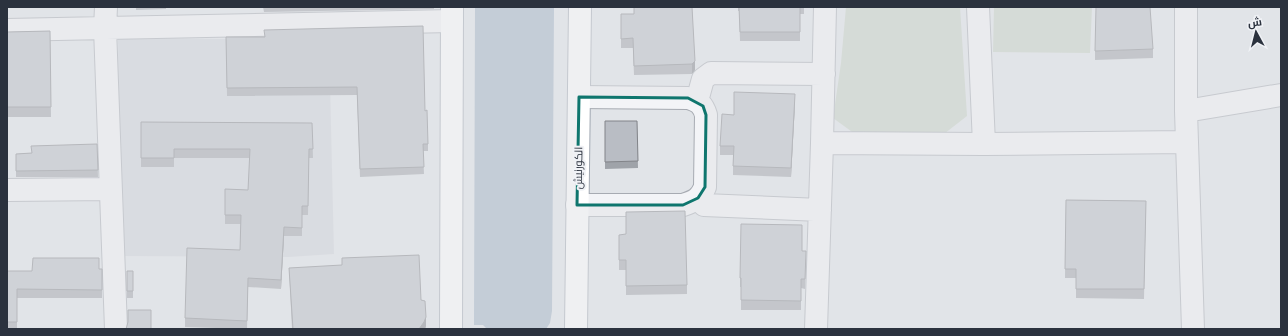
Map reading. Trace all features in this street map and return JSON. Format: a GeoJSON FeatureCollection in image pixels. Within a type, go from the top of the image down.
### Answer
{"type":"FeatureCollection","features":[{"type":"Feature","properties":{"kind":"main road","name":"الكورنيش"},"geometry":{"type":"LineString","coordinates":[[576,329],[580,7]]}},
{"type":"Feature","properties":{"kind":"main road"},"geometry":{"type":"LineString","coordinates":[[451,329],[452,14]]}},
{"type":"Feature","properties":{"kind":"street"},"geometry":{"type":"LineString","coordinates":[[106,7],[105,28],[116,329]]}},
{"type":"Feature","properties":{"kind":"street"},"geometry":{"type":"LineString","coordinates":[[816,329],[825,7]]}},
{"type":"Feature","properties":{"kind":"street"},"geometry":{"type":"LineString","coordinates":[[978,7],[984,144]]}},
{"type":"Feature","properties":{"kind":"street"},"geometry":{"type":"LineString","coordinates":[[1186,7],[1186,111],[1193,329]]}},
{"type":"Feature","properties":{"kind":"street"},"geometry":{"type":"LineString","coordinates":[[7,30],[105,28],[452,14]]}},
{"type":"Feature","properties":{"kind":"street"},"geometry":{"type":"LineString","coordinates":[[697,101],[703,79],[711,73],[824,74]]}},
{"type":"Feature","properties":{"kind":"street"},"geometry":{"type":"LineString","coordinates":[[1186,111],[1281,95]]}},
{"type":"Feature","properties":{"kind":"street"},"geometry":{"type":"LineString","coordinates":[[577,205],[683,205],[693,202],[698,198],[705,187],[706,114],[703,106],[697,101],[688,98],[579,97]]}},
{"type":"Feature","properties":{"kind":"street"},"geometry":{"type":"LineString","coordinates":[[822,143],[984,144],[1187,142]]}},
{"type":"Feature","properties":{"kind":"street"},"geometry":{"type":"LineString","coordinates":[[7,190],[110,189]]}},
{"type":"Feature","properties":{"kind":"street"},"geometry":{"type":"LineString","coordinates":[[698,198],[704,205],[820,210]]}},
{"type":"Feature","properties":{"kind":"highlighted area"},"geometry":{"type":"Polygon","coordinates":[[[579,97],[688,98],[703,106],[706,115],[705,187],[698,198],[683,205],[577,205],[579,97]]]}},
{"type":"Feature","properties":{"kind":"shaded area"},"geometry":{"type":"Polygon","coordinates":[[[118,38],[329,40],[334,254],[289,257],[119,256],[118,38]]]}},
{"type":"Feature","properties":{"kind":"green space"},"geometry":{"type":"Polygon","coordinates":[[[846,7],[960,7],[967,116],[940,137],[855,134],[833,118],[841,63],[846,7]]]}},
{"type":"Feature","properties":{"kind":"green space"},"geometry":{"type":"Polygon","coordinates":[[[994,7],[1092,7],[1090,53],[993,52],[994,7]]]}},
{"type":"Feature","properties":{"kind":"water"},"geometry":{"type":"Polygon","coordinates":[[[475,7],[554,7],[552,311],[550,323],[546,329],[487,329],[483,325],[474,325],[475,7]]]}},
{"type":"Feature","properties":{"kind":"building"},"geometry":{"type":"Polygon","coordinates":[[[634,7],[692,7],[695,61],[692,64],[634,66],[633,38],[621,39],[621,14],[634,14],[634,7]]]}},
{"type":"Feature","properties":{"kind":"building"},"geometry":{"type":"Polygon","coordinates":[[[739,7],[800,7],[800,32],[740,32],[739,7]]]}},
{"type":"Feature","properties":{"kind":"building"},"geometry":{"type":"Polygon","coordinates":[[[1096,7],[1150,7],[1153,49],[1095,51],[1096,7]]]}},
{"type":"Feature","properties":{"kind":"building"},"geometry":{"type":"Polygon","coordinates":[[[423,26],[425,111],[427,110],[428,144],[423,144],[424,167],[360,169],[357,87],[227,88],[226,37],[265,37],[264,30],[423,26]]]}},
{"type":"Feature","properties":{"kind":"building"},"geometry":{"type":"Polygon","coordinates":[[[50,31],[51,107],[7,107],[7,32],[50,31]]]}},
{"type":"Feature","properties":{"kind":"building"},"geometry":{"type":"Polygon","coordinates":[[[734,92],[795,94],[791,168],[733,166],[734,146],[720,146],[722,114],[734,115],[734,92]]]}},
{"type":"Feature","properties":{"kind":"building"},"geometry":{"type":"Polygon","coordinates":[[[605,121],[637,121],[638,161],[605,162],[605,121]]]}},
{"type":"Feature","properties":{"kind":"building"},"geometry":{"type":"Polygon","coordinates":[[[141,122],[312,123],[313,149],[309,149],[308,206],[302,206],[302,228],[284,227],[281,280],[248,278],[247,321],[185,318],[187,248],[240,250],[241,215],[225,215],[225,189],[248,190],[250,149],[174,149],[174,158],[141,158],[141,122]]]}},
{"type":"Feature","properties":{"kind":"building"},"geometry":{"type":"Polygon","coordinates":[[[97,144],[98,170],[16,171],[16,154],[32,153],[31,146],[97,144]]]}},
{"type":"Feature","properties":{"kind":"building"},"geometry":{"type":"Polygon","coordinates":[[[1066,200],[1146,201],[1144,289],[1076,289],[1076,269],[1065,269],[1066,200]]]}},
{"type":"Feature","properties":{"kind":"building"},"geometry":{"type":"Polygon","coordinates":[[[685,211],[687,285],[626,286],[626,260],[619,260],[619,235],[626,234],[626,212],[685,211]]]}},
{"type":"Feature","properties":{"kind":"building"},"geometry":{"type":"Polygon","coordinates":[[[741,224],[802,225],[802,251],[806,251],[805,279],[801,279],[801,301],[741,300],[741,224]]]}},
{"type":"Feature","properties":{"kind":"building"},"geometry":{"type":"Polygon","coordinates":[[[419,255],[421,300],[425,301],[426,317],[419,329],[293,329],[289,268],[342,265],[342,258],[419,255]]]}},
{"type":"Feature","properties":{"kind":"building"},"geometry":{"type":"Polygon","coordinates":[[[33,258],[99,258],[99,269],[102,269],[102,290],[17,289],[17,322],[7,322],[7,271],[32,271],[33,258]]]}},
{"type":"Feature","properties":{"kind":"building"},"geometry":{"type":"Polygon","coordinates":[[[127,271],[133,271],[133,291],[127,291],[127,271]]]}},
{"type":"Feature","properties":{"kind":"building"},"geometry":{"type":"Polygon","coordinates":[[[128,310],[151,310],[151,329],[126,329],[128,322],[128,310]]]}}]}
